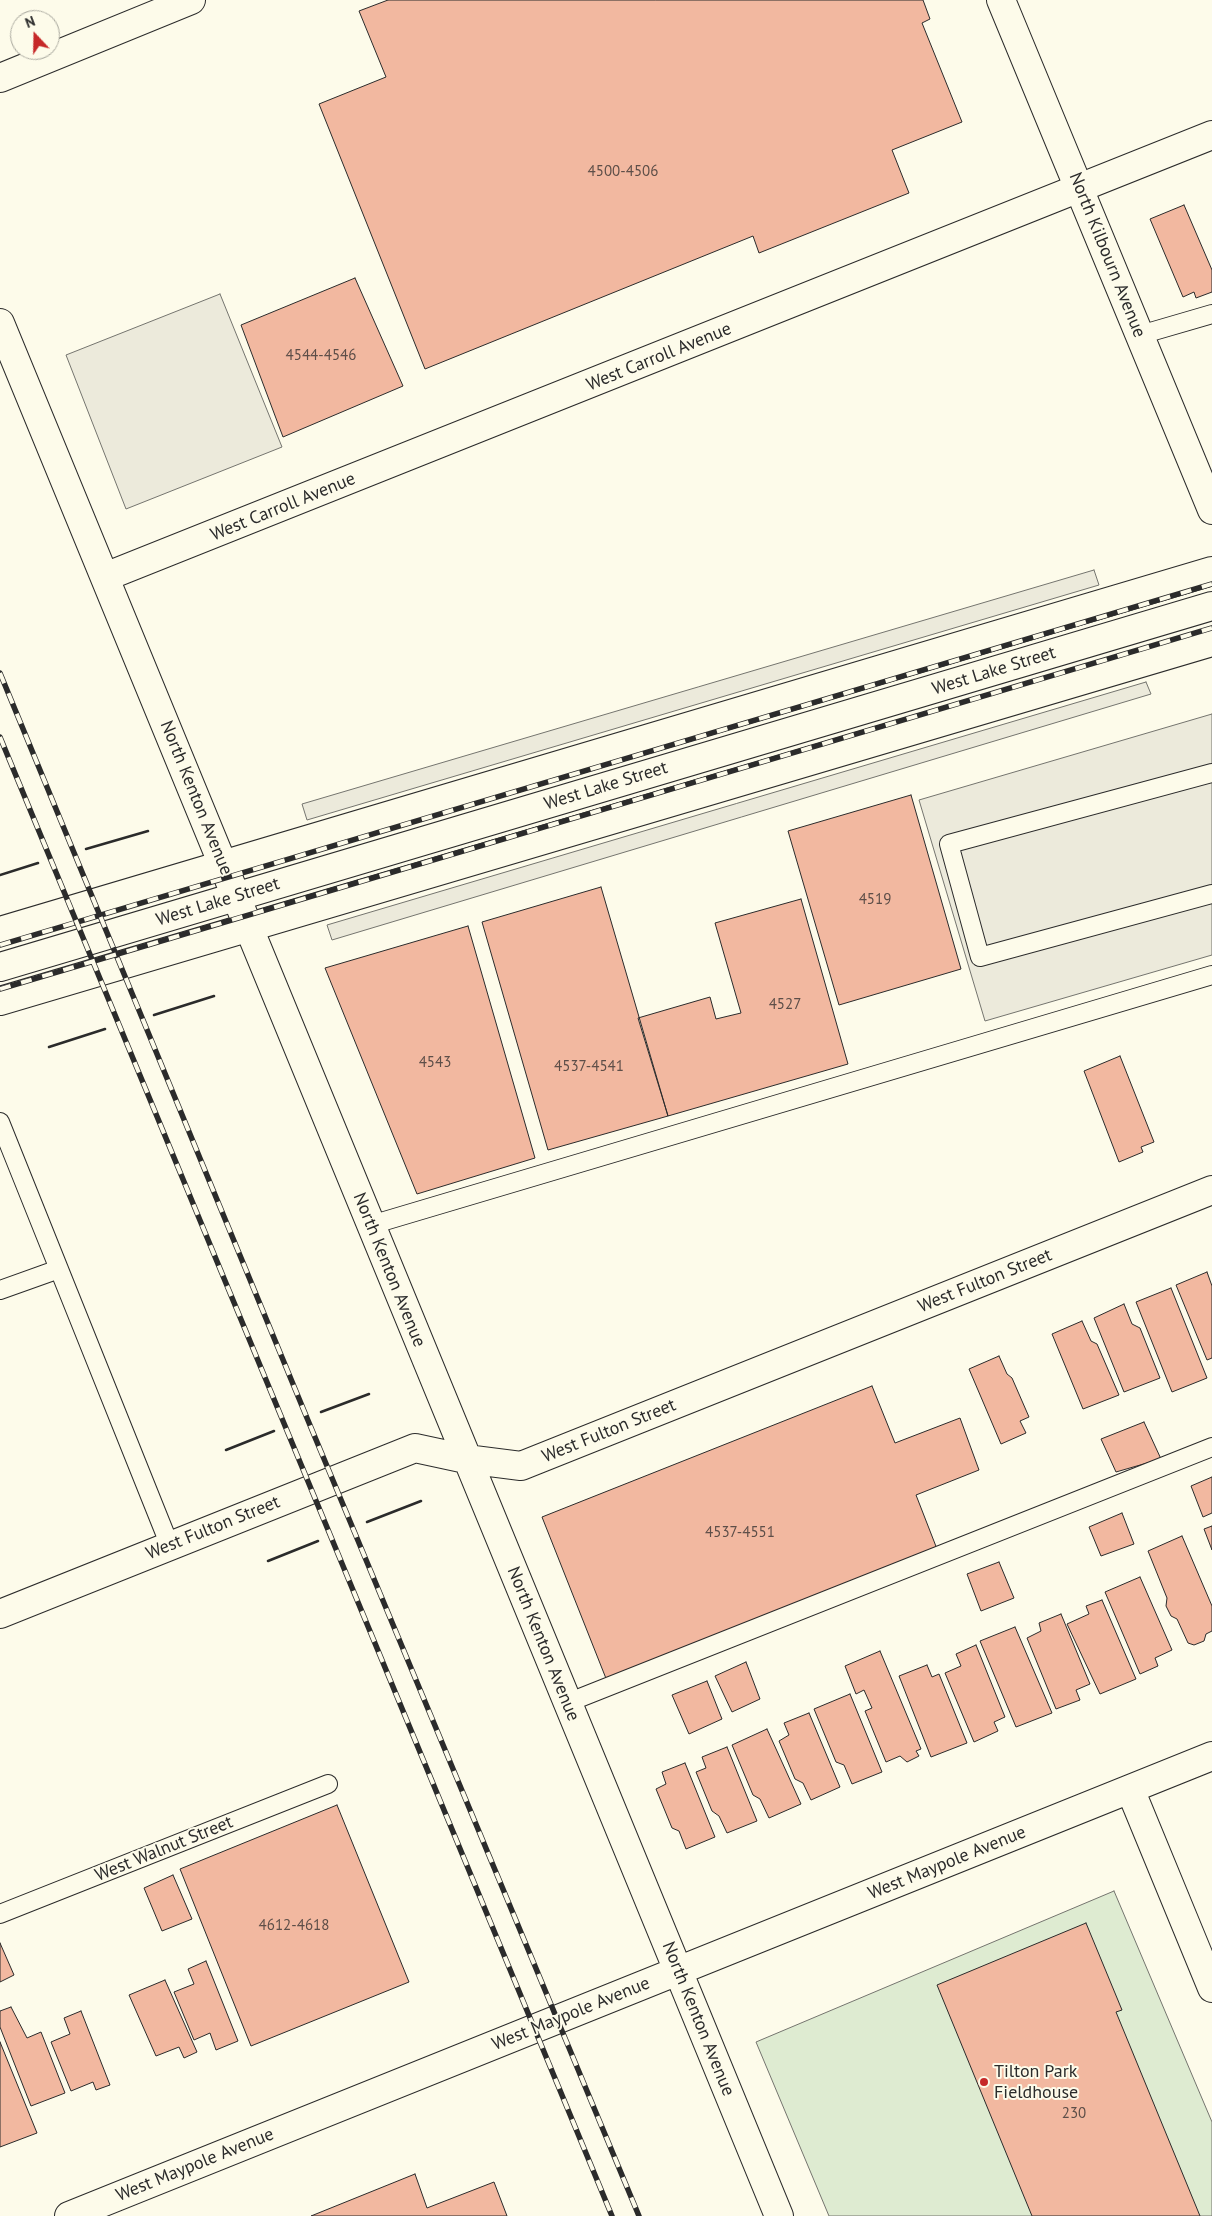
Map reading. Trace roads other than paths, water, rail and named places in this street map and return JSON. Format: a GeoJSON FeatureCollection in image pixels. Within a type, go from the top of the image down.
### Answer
{"type":"FeatureCollection","features":[{"type":"Feature","properties":{"kind":"street"},"geometry":{"type":"LineString","coordinates":[[0,78],[191,0]]}},
{"type":"Feature","properties":{"kind":"street","name":"North Kilbourn Avenue"},"geometry":{"type":"LineString","coordinates":[[1001,0],[1212,510]]}},
{"type":"Feature","properties":{"kind":"street","name":"West Carroll Avenue"},"geometry":{"type":"LineString","coordinates":[[105,577],[1212,135]]}},
{"type":"Feature","properties":{"kind":"street","name":"North Kenton Avenue"},"geometry":{"type":"LineString","coordinates":[[0,323],[779,2216]]}},
{"type":"Feature","properties":{"kind":"street","name":"West Lake Street"},"geometry":{"type":"LineString","coordinates":[[0,932],[223,864],[1212,571]]}},
{"type":"Feature","properties":{"kind":"street","name":"West Lake Street"},"geometry":{"type":"LineString","coordinates":[[0,967],[1212,606]]}},
{"type":"Feature","properties":{"kind":"street","name":"West Lake Street"},"geometry":{"type":"LineString","coordinates":[[0,1001],[1212,642]]}},
{"type":"Feature","properties":{"kind":"street","name":"West Fulton Street"},"geometry":{"type":"LineString","coordinates":[[0,1614],[415,1448],[466,1459],[521,1466],[1212,1190]]}},
{"type":"Feature","properties":{"kind":"street","name":"West Maypole Avenue"},"geometry":{"type":"LineString","coordinates":[[69,2216],[1212,1756]]}},
{"type":"Feature","properties":{"kind":"street"},"geometry":{"type":"LineString","coordinates":[[1130,1789],[1212,1988]]}},
{"type":"Feature","properties":{"kind":"lane"},"geometry":{"type":"LineString","coordinates":[[1140,335],[1212,314]]}},
{"type":"Feature","properties":{"kind":"lane"},"geometry":{"type":"LineString","coordinates":[[1212,773],[949,844],[980,957],[1212,894]]}},
{"type":"Feature","properties":{"kind":"lane"},"geometry":{"type":"LineString","coordinates":[[371,1225],[1212,975]]}},
{"type":"Feature","properties":{"kind":"lane"},"geometry":{"type":"LineString","coordinates":[[0,1122],[145,1488],[170,1546]]}},
{"type":"Feature","properties":{"kind":"lane"},"geometry":{"type":"LineString","coordinates":[[0,1290],[59,1269]]}},
{"type":"Feature","properties":{"kind":"lane"},"geometry":{"type":"LineString","coordinates":[[567,1703],[1212,1447]]}},
{"type":"Feature","properties":{"kind":"lane","name":"West Walnut Street"},"geometry":{"type":"LineString","coordinates":[[0,1914],[328,1784]]}},
{"type":"Feature","properties":{"kind":"railway"},"geometry":{"type":"LineString","coordinates":[[0,945],[1212,584]]}},
{"type":"Feature","properties":{"kind":"railway"},"geometry":{"type":"LineString","coordinates":[[0,989],[1212,628]]}},
{"type":"Feature","properties":{"kind":"railway"},"geometry":{"type":"LineString","coordinates":[[0,673],[639,2216]]}},
{"type":"Feature","properties":{"kind":"railway"},"geometry":{"type":"LineString","coordinates":[[0,737],[612,2216]]}},
{"type":"Feature","properties":{"kind":"place","name":"Tilton Park Fieldhouse"},"geometry":{"type":"Point","coordinates":[984,2082]}}]}
